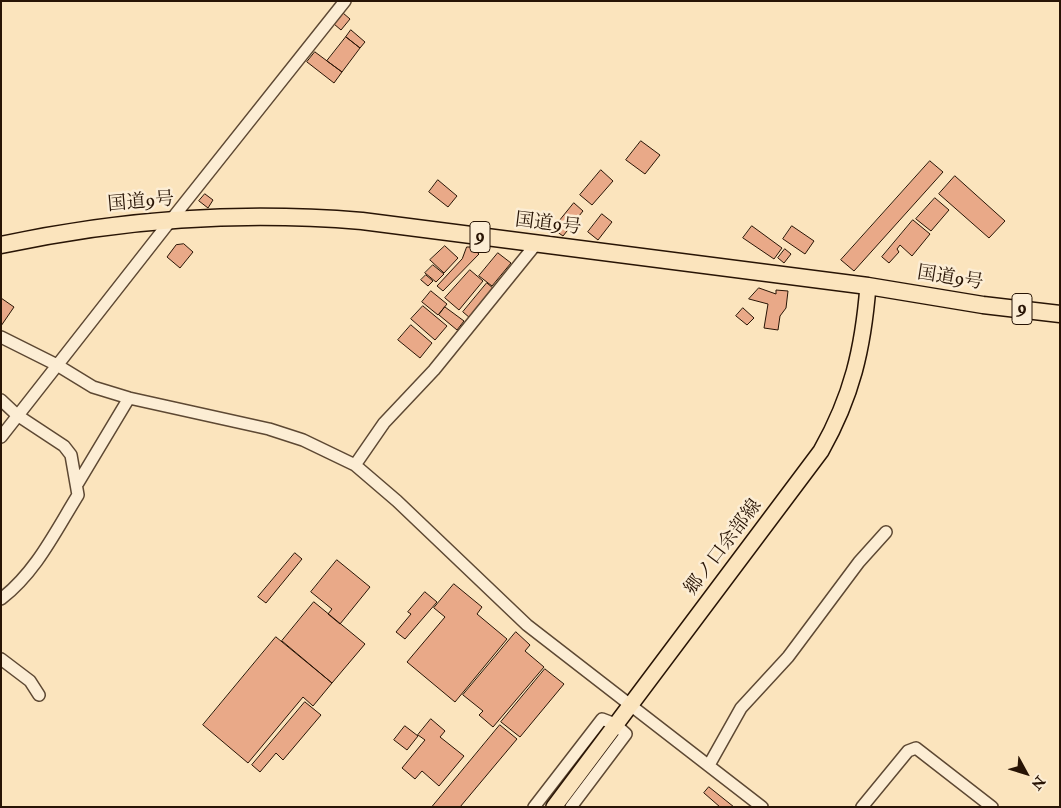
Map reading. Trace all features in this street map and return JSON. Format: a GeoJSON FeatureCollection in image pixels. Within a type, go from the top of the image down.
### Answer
{"type":"FeatureCollection","features":[{"type":"Feature","properties":{"kind":"highway","name":"国道9号"},"geometry":{"type":"LineString","coordinates":[[1,245],[102,226],[170,220],[310,217],[362,221],[868,286],[984,305],[1060,314]]}},
{"type":"Feature","properties":{"kind":"main road","name":"郷ノ口余部線"},"geometry":{"type":"LineString","coordinates":[[554,807],[630,703],[780,507],[825,444],[846,402],[856,370],[864,334],[868,286]]}},
{"type":"Feature","properties":{"kind":"street"},"geometry":{"type":"LineString","coordinates":[[1,437],[170,220],[345,1]]}},
{"type":"Feature","properties":{"kind":"street"},"geometry":{"type":"LineString","coordinates":[[355,465],[384,423],[434,370],[536,244]]}},
{"type":"Feature","properties":{"kind":"street"},"geometry":{"type":"LineString","coordinates":[[1,337],[57,365],[93,387],[129,398],[269,429],[303,440],[355,465],[397,501],[527,625],[762,807]]}},
{"type":"Feature","properties":{"kind":"street"},"geometry":{"type":"LineString","coordinates":[[78,484],[129,398]]}},
{"type":"Feature","properties":{"kind":"street"},"geometry":{"type":"LineString","coordinates":[[1,400],[17,415],[64,446],[71,456],[78,484],[78,495],[33,569],[19,586],[1,599]]}},
{"type":"Feature","properties":{"kind":"street"},"geometry":{"type":"LineString","coordinates":[[709,765],[741,708],[788,658],[858,562],[886,532]]}},
{"type":"Feature","properties":{"kind":"street"},"geometry":{"type":"LineString","coordinates":[[1,659],[30,681],[38,695]]}},
{"type":"Feature","properties":{"kind":"street"},"geometry":{"type":"LineString","coordinates":[[534,807],[602,719],[615,724],[626,734],[571,807]]}},
{"type":"Feature","properties":{"kind":"street"},"geometry":{"type":"LineString","coordinates":[[862,807],[908,751],[916,748],[992,807]]}},
{"type":"Feature","properties":{"kind":"building"},"geometry":{"type":"Polygon","coordinates":[[[343,13],[350,19],[341,30],[334,24],[343,13]]]}},
{"type":"Feature","properties":{"kind":"building"},"geometry":{"type":"Polygon","coordinates":[[[351,30],[365,42],[360,48],[346,37],[351,30]]]}},
{"type":"Feature","properties":{"kind":"building"},"geometry":{"type":"Polygon","coordinates":[[[346,37],[360,48],[342,72],[327,61],[346,37]]]}},
{"type":"Feature","properties":{"kind":"building"},"geometry":{"type":"Polygon","coordinates":[[[315,52],[342,72],[334,83],[307,62],[315,52]]]}},
{"type":"Feature","properties":{"kind":"building"},"geometry":{"type":"Polygon","coordinates":[[[641,141],[660,155],[645,174],[626,160],[641,141]]]}},
{"type":"Feature","properties":{"kind":"building"},"geometry":{"type":"Polygon","coordinates":[[[930,161],[943,172],[854,271],[841,260],[930,161]]]}},
{"type":"Feature","properties":{"kind":"building"},"geometry":{"type":"Polygon","coordinates":[[[601,170],[613,181],[592,205],[580,195],[601,170]]]}},
{"type":"Feature","properties":{"kind":"building"},"geometry":{"type":"Polygon","coordinates":[[[955,176],[1005,221],[989,238],[939,194],[955,176]]]}},
{"type":"Feature","properties":{"kind":"building"},"geometry":{"type":"Polygon","coordinates":[[[438,180],[457,196],[448,207],[429,192],[438,180]]]}},
{"type":"Feature","properties":{"kind":"building"},"geometry":{"type":"Polygon","coordinates":[[[205,194],[213,200],[208,208],[199,201],[205,194]]]}},
{"type":"Feature","properties":{"kind":"building"},"geometry":{"type":"Polygon","coordinates":[[[935,198],[949,210],[931,231],[916,219],[935,198]]]}},
{"type":"Feature","properties":{"kind":"building"},"geometry":{"type":"Polygon","coordinates":[[[574,203],[583,211],[563,236],[553,229],[574,203]]]}},
{"type":"Feature","properties":{"kind":"building"},"geometry":{"type":"Polygon","coordinates":[[[602,214],[612,222],[598,240],[588,232],[602,214]]]}},
{"type":"Feature","properties":{"kind":"building"},"geometry":{"type":"Polygon","coordinates":[[[913,220],[930,234],[912,256],[900,245],[897,249],[899,252],[889,263],[882,257],[913,220]]]}},
{"type":"Feature","properties":{"kind":"building"},"geometry":{"type":"Polygon","coordinates":[[[752,226],[782,248],[774,259],[743,238],[752,226]]]}},
{"type":"Feature","properties":{"kind":"building"},"geometry":{"type":"Polygon","coordinates":[[[792,226],[814,241],[805,254],[783,239],[792,226]]]}},
{"type":"Feature","properties":{"kind":"building"},"geometry":{"type":"Polygon","coordinates":[[[184,244],[193,252],[180,268],[167,257],[176,245],[184,244]]]}},
{"type":"Feature","properties":{"kind":"building"},"geometry":{"type":"Polygon","coordinates":[[[445,246],[458,258],[444,273],[430,260],[445,246]]]}},
{"type":"Feature","properties":{"kind":"building"},"geometry":{"type":"Polygon","coordinates":[[[467,247],[471,247],[479,254],[443,291],[437,286],[462,259],[467,247]]]}},
{"type":"Feature","properties":{"kind":"building"},"geometry":{"type":"Polygon","coordinates":[[[785,249],[791,254],[784,263],[778,258],[785,249]]]}},
{"type":"Feature","properties":{"kind":"building"},"geometry":{"type":"Polygon","coordinates":[[[498,253],[511,263],[492,286],[479,276],[498,253]]]}},
{"type":"Feature","properties":{"kind":"building"},"geometry":{"type":"Polygon","coordinates":[[[433,265],[444,274],[436,282],[425,273],[433,265]]]}},
{"type":"Feature","properties":{"kind":"building"},"geometry":{"type":"Polygon","coordinates":[[[470,270],[483,281],[459,310],[445,298],[470,270]]]}},
{"type":"Feature","properties":{"kind":"building"},"geometry":{"type":"Polygon","coordinates":[[[426,275],[433,281],[428,286],[421,280],[426,275]]]}},
{"type":"Feature","properties":{"kind":"building"},"geometry":{"type":"Polygon","coordinates":[[[487,283],[494,289],[470,318],[463,312],[487,283]]]}},
{"type":"Feature","properties":{"kind":"building"},"geometry":{"type":"Polygon","coordinates":[[[759,288],[776,294],[776,290],[788,291],[786,308],[780,316],[778,330],[764,328],[768,304],[749,299],[759,288]]]}},
{"type":"Feature","properties":{"kind":"building"},"geometry":{"type":"Polygon","coordinates":[[[431,291],[447,304],[438,315],[422,302],[431,291]]]}},
{"type":"Feature","properties":{"kind":"building"},"geometry":{"type":"Polygon","coordinates":[[[1,298],[14,307],[1,326],[1,298]]]}},
{"type":"Feature","properties":{"kind":"building"},"geometry":{"type":"Polygon","coordinates":[[[423,306],[447,326],[435,340],[411,319],[423,306]]]}},
{"type":"Feature","properties":{"kind":"building"},"geometry":{"type":"Polygon","coordinates":[[[445,307],[464,321],[457,330],[439,315],[445,307]]]}},
{"type":"Feature","properties":{"kind":"building"},"geometry":{"type":"Polygon","coordinates":[[[743,308],[754,318],[747,325],[736,316],[743,308]]]}},
{"type":"Feature","properties":{"kind":"building"},"geometry":{"type":"Polygon","coordinates":[[[411,325],[432,343],[420,358],[398,340],[411,325]]]}},
{"type":"Feature","properties":{"kind":"building"},"geometry":{"type":"Polygon","coordinates":[[[295,553],[302,559],[266,603],[258,597],[295,553]]]}},
{"type":"Feature","properties":{"kind":"building"},"geometry":{"type":"Polygon","coordinates":[[[337,560],[370,587],[340,624],[328,614],[332,609],[311,592],[337,560]]]}},
{"type":"Feature","properties":{"kind":"building"},"geometry":{"type":"Polygon","coordinates":[[[454,584],[482,607],[477,614],[507,639],[455,702],[407,662],[445,617],[434,608],[454,584]]]}},
{"type":"Feature","properties":{"kind":"building"},"geometry":{"type":"Polygon","coordinates":[[[425,592],[437,602],[405,639],[396,632],[411,614],[408,612],[425,592]]]}},
{"type":"Feature","properties":{"kind":"building"},"geometry":{"type":"Polygon","coordinates":[[[314,602],[365,644],[332,683],[282,641],[314,602]]]}},
{"type":"Feature","properties":{"kind":"building"},"geometry":{"type":"Polygon","coordinates":[[[516,632],[530,645],[525,651],[544,667],[493,727],[479,715],[483,711],[463,695],[516,632]]]}},
{"type":"Feature","properties":{"kind":"building"},"geometry":{"type":"Polygon","coordinates":[[[276,637],[332,683],[313,706],[303,697],[248,763],[203,725],[276,637]]]}},
{"type":"Feature","properties":{"kind":"building"},"geometry":{"type":"Polygon","coordinates":[[[545,669],[564,684],[520,737],[501,722],[545,669]]]}},
{"type":"Feature","properties":{"kind":"building"},"geometry":{"type":"Polygon","coordinates":[[[305,702],[321,715],[283,760],[276,753],[260,772],[252,765],[305,702]]]}},
{"type":"Feature","properties":{"kind":"building"},"geometry":{"type":"Polygon","coordinates":[[[431,719],[445,731],[440,737],[464,756],[439,786],[422,771],[415,779],[402,768],[425,740],[418,735],[431,719]]]}},
{"type":"Feature","properties":{"kind":"building"},"geometry":{"type":"Polygon","coordinates":[[[500,725],[517,739],[460,807],[432,807],[500,725]]]}},
{"type":"Feature","properties":{"kind":"building"},"geometry":{"type":"Polygon","coordinates":[[[405,726],[418,736],[407,750],[394,740],[405,726]]]}},
{"type":"Feature","properties":{"kind":"building"},"geometry":{"type":"Polygon","coordinates":[[[709,787],[734,807],[720,807],[704,793],[709,787]]]}}]}
